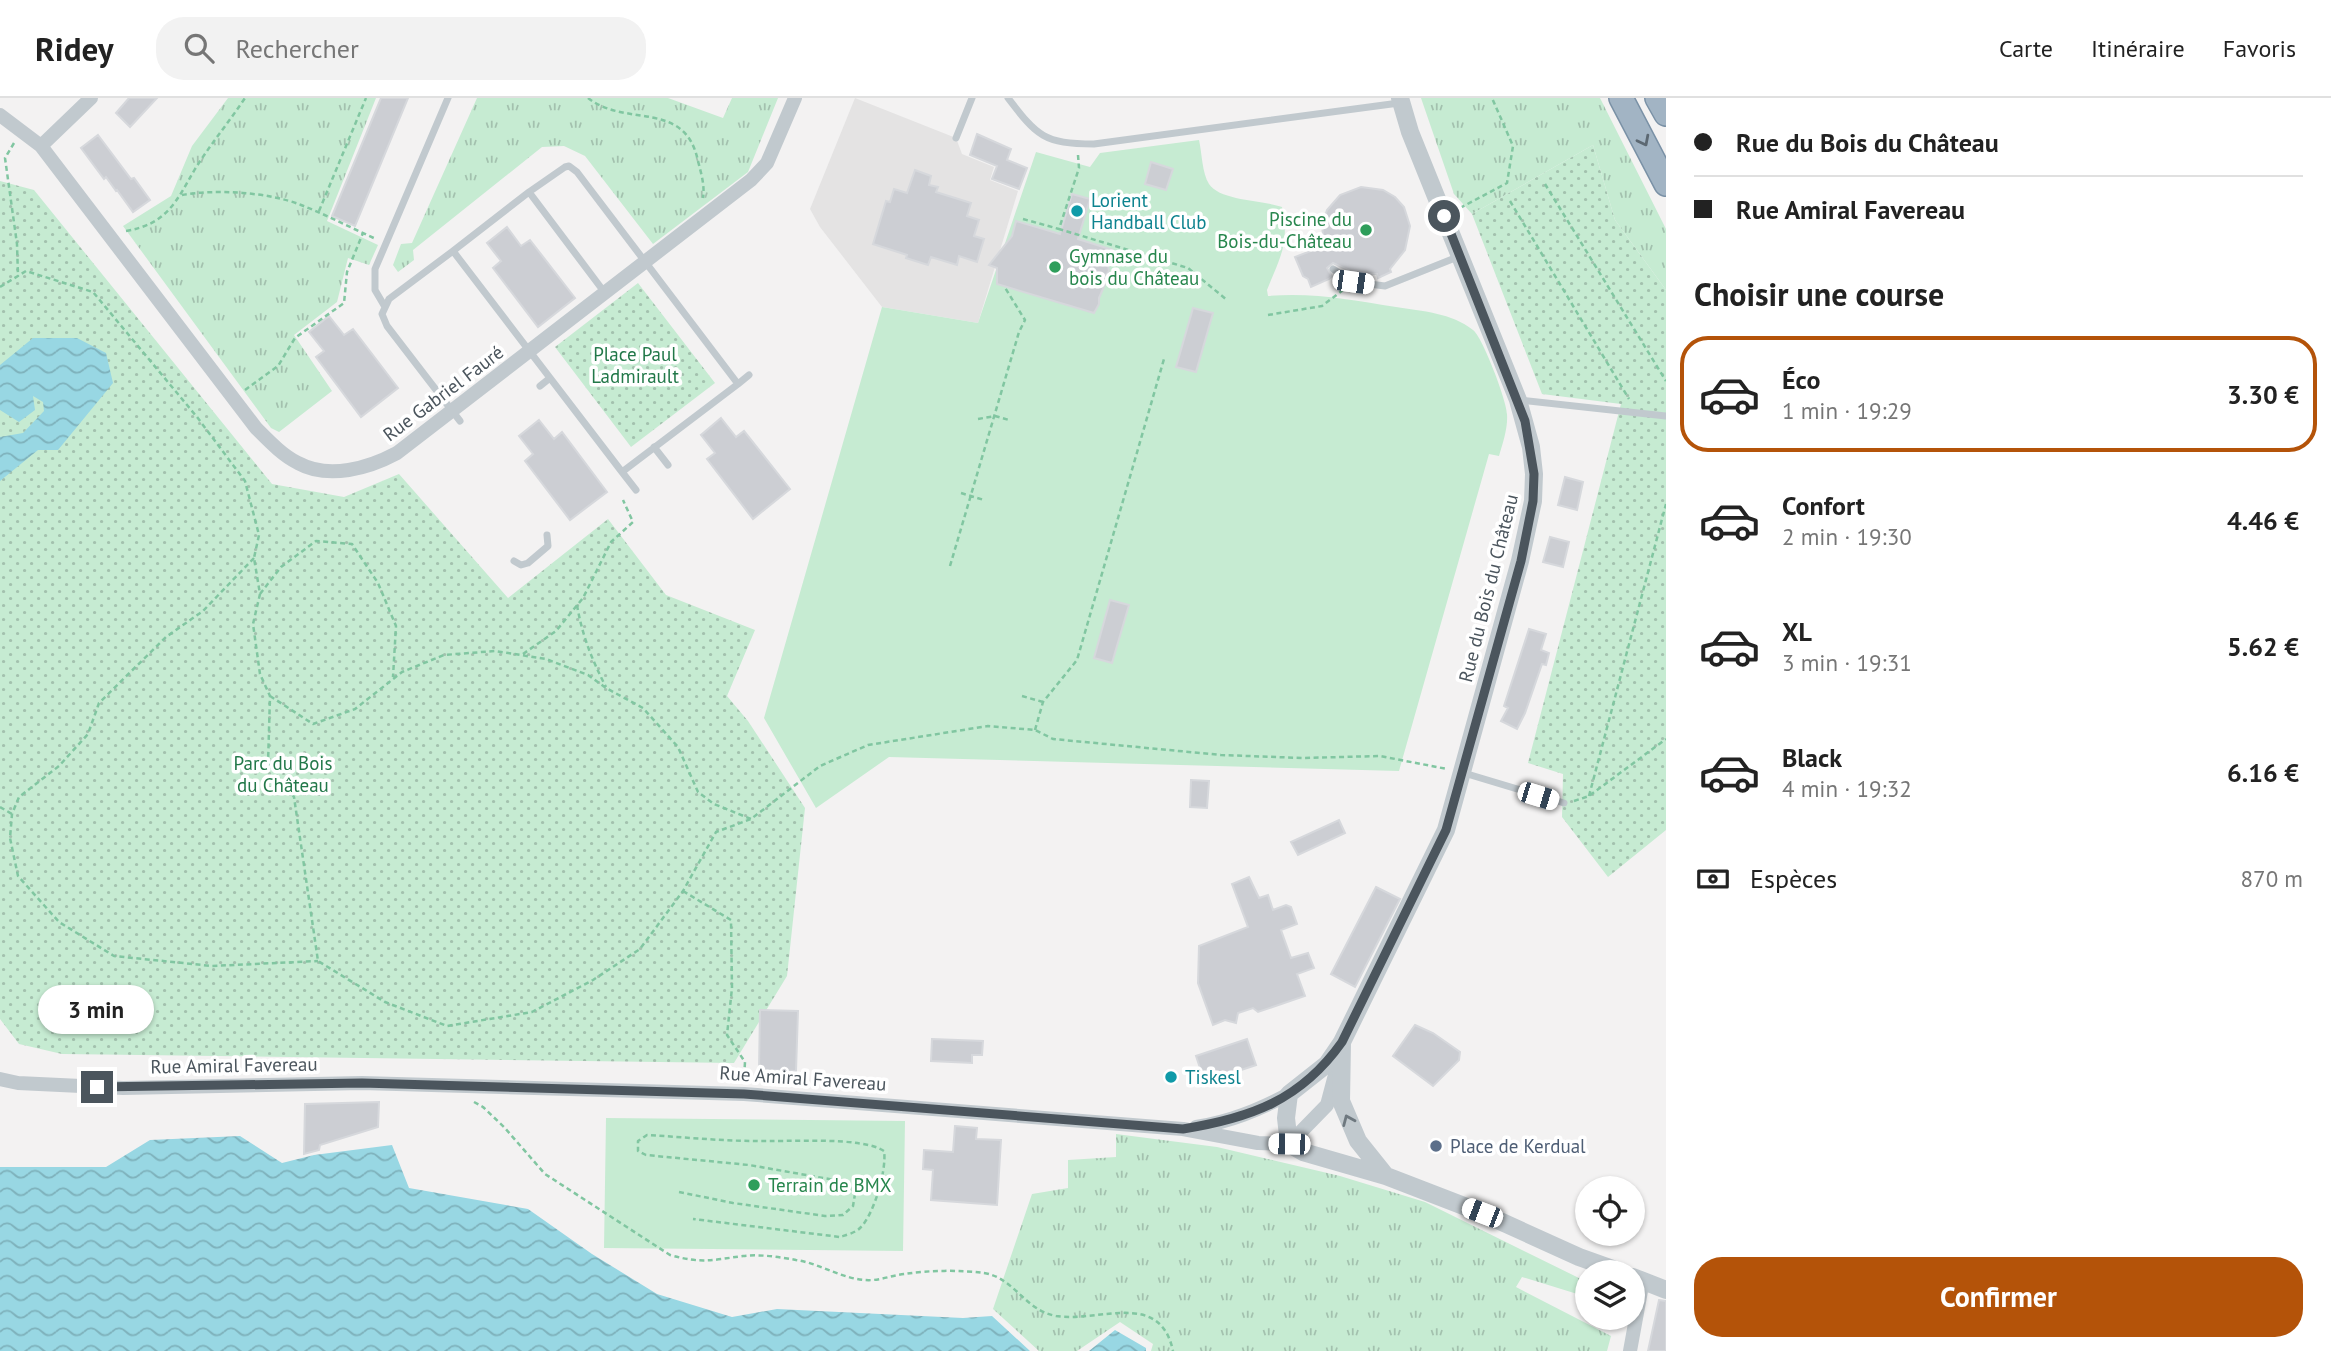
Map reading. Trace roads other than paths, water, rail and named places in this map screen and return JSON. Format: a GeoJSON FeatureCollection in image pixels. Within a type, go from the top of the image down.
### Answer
{"type":"FeatureCollection","features":[{"type":"Feature","properties":{"kind":"highway"},"geometry":{"type":"LineString","coordinates":[[1621,98],[1666,184]]}},
{"type":"Feature","properties":{"kind":"highway"},"geometry":{"type":"LineString","coordinates":[[1657,98],[1666,114]]}},
{"type":"Feature","properties":{"kind":"street"},"geometry":{"type":"LineString","coordinates":[[41,146],[91,98]]}},
{"type":"Feature","properties":{"kind":"street","name":"Rue Gabriel Fauré"},"geometry":{"type":"LineString","coordinates":[[0,115],[41,146],[256,428],[276,448],[298,464],[312,468],[347,470],[368,466],[422,442],[530,352],[751,180],[767,163],[795,98]]}},
{"type":"Feature","properties":{"kind":"street","name":"Rue du Bois du Château"},"geometry":{"type":"LineString","coordinates":[[1183,1129],[1225,1122],[1289,1094],[1327,1064],[1342,1042],[1446,830],[1521,561],[1533,501],[1531,447],[1518,400],[1410,132],[1400,100]]}},
{"type":"Feature","properties":{"kind":"street","name":"Rue du Bois du Château"},"geometry":{"type":"LineString","coordinates":[[1289,1144],[1327,1105],[1342,1042]]}},
{"type":"Feature","properties":{"kind":"street","name":"Rue du Bois du Château"},"geometry":{"type":"LineString","coordinates":[[1342,1042],[1341,1101],[1358,1140],[1386,1176]]}},
{"type":"Feature","properties":{"kind":"street","name":"Rue Amiral Favereau"},"geometry":{"type":"LineString","coordinates":[[0,1079],[18,1083],[123,1088],[362,1083],[744,1094],[1183,1129],[1258,1143],[1289,1144],[1303,1152],[1386,1176],[1482,1213],[1587,1260]]}},
{"type":"Feature","properties":{"kind":"street"},"geometry":{"type":"LineString","coordinates":[[1289,1094],[1286,1118],[1289,1144]]}},
{"type":"Feature","properties":{"kind":"street"},"geometry":{"type":"LineString","coordinates":[[1645,1282],[1666,1290]]}},
{"type":"Feature","properties":{"kind":"street"},"geometry":{"type":"LineString","coordinates":[[1630,1351],[1632,1330]]}},
{"type":"Feature","properties":{"kind":"lane"},"geometry":{"type":"LineString","coordinates":[[385,307],[377,296],[375,269],[448,98]]}},
{"type":"Feature","properties":{"kind":"lane"},"geometry":{"type":"LineString","coordinates":[[956,138],[972,98]]}},
{"type":"Feature","properties":{"kind":"lane"},"geometry":{"type":"LineString","coordinates":[[1008,98],[1029,126],[1043,137],[1077,144],[1400,100]]}},
{"type":"Feature","properties":{"kind":"lane"},"geometry":{"type":"LineString","coordinates":[[456,416],[387,326],[382,314],[385,307],[389,299],[560,169],[569,166],[577,172],[738,384]]}},
{"type":"Feature","properties":{"kind":"lane"},"geometry":{"type":"LineString","coordinates":[[529,192],[606,293]]}},
{"type":"Feature","properties":{"kind":"lane"},"geometry":{"type":"LineString","coordinates":[[453,251],[636,490]]}},
{"type":"Feature","properties":{"kind":"lane"},"geometry":{"type":"LineString","coordinates":[[1333,269],[1353,282],[1385,286],[1461,256]]}},
{"type":"Feature","properties":{"kind":"lane"},"geometry":{"type":"LineString","coordinates":[[622,472],[748,375]]}},
{"type":"Feature","properties":{"kind":"lane"},"geometry":{"type":"LineString","coordinates":[[541,386],[550,378]]}},
{"type":"Feature","properties":{"kind":"lane"},"geometry":{"type":"LineString","coordinates":[[1518,400],[1666,416]]}},
{"type":"Feature","properties":{"kind":"lane"},"geometry":{"type":"LineString","coordinates":[[654,447],[668,465]]}},
{"type":"Feature","properties":{"kind":"lane"},"geometry":{"type":"LineString","coordinates":[[514,561],[521,565],[528,563],[548,546],[547,535]]}},
{"type":"Feature","properties":{"kind":"lane"},"geometry":{"type":"LineString","coordinates":[[1461,772],[1564,803]]}},
{"type":"Feature","properties":{"kind":"water"},"geometry":{"type":"Polygon","coordinates":[[[33,338],[77,338],[106,353],[113,383],[58,450],[38,450],[0,481],[0,437],[23,433],[44,411],[43,402],[33,396],[35,410],[19,422],[0,410],[0,365],[33,338]]]}},
{"type":"Feature","properties":{"kind":"water"},"geometry":{"type":"Polygon","coordinates":[[[240,1136],[282,1163],[314,1155],[392,1145],[409,1188],[528,1209],[592,1254],[657,1294],[732,1317],[777,1309],[963,1318],[992,1316],[1030,1351],[0,1351],[0,1167],[106,1167],[150,1140],[240,1136]]]}},
{"type":"Feature","properties":{"kind":"water"},"geometry":{"type":"Polygon","coordinates":[[[1115,1330],[1146,1348],[1146,1351],[1089,1351],[1115,1330]]]}},
{"type":"Feature","properties":{"kind":"place","name":"Lorient Handball Club"},"geometry":{"type":"Point","coordinates":[1077,211]}},
{"type":"Feature","properties":{"kind":"place","name":"Piscine du Bois-du-Château"},"geometry":{"type":"Point","coordinates":[1366,230]}},
{"type":"Feature","properties":{"kind":"place","name":"Gymnase du bois du Château"},"geometry":{"type":"Point","coordinates":[1055,267]}},
{"type":"Feature","properties":{"kind":"place","name":"Tiskesl"},"geometry":{"type":"Point","coordinates":[1171,1077]}},
{"type":"Feature","properties":{"kind":"place","name":"Place de Kerdual"},"geometry":{"type":"Point","coordinates":[1436,1146]}},
{"type":"Feature","properties":{"kind":"place","name":"Terrain de BMX"},"geometry":{"type":"Point","coordinates":[754,1185]}},
{"type":"Feature","properties":{"kind":"park label","name":"Place Paul Ladmirault"},"geometry":{"type":"Point","coordinates":[635,365]}},
{"type":"Feature","properties":{"kind":"park label","name":"Parc du Bois du Château"},"geometry":{"type":"Point","coordinates":[283,774]}}]}
